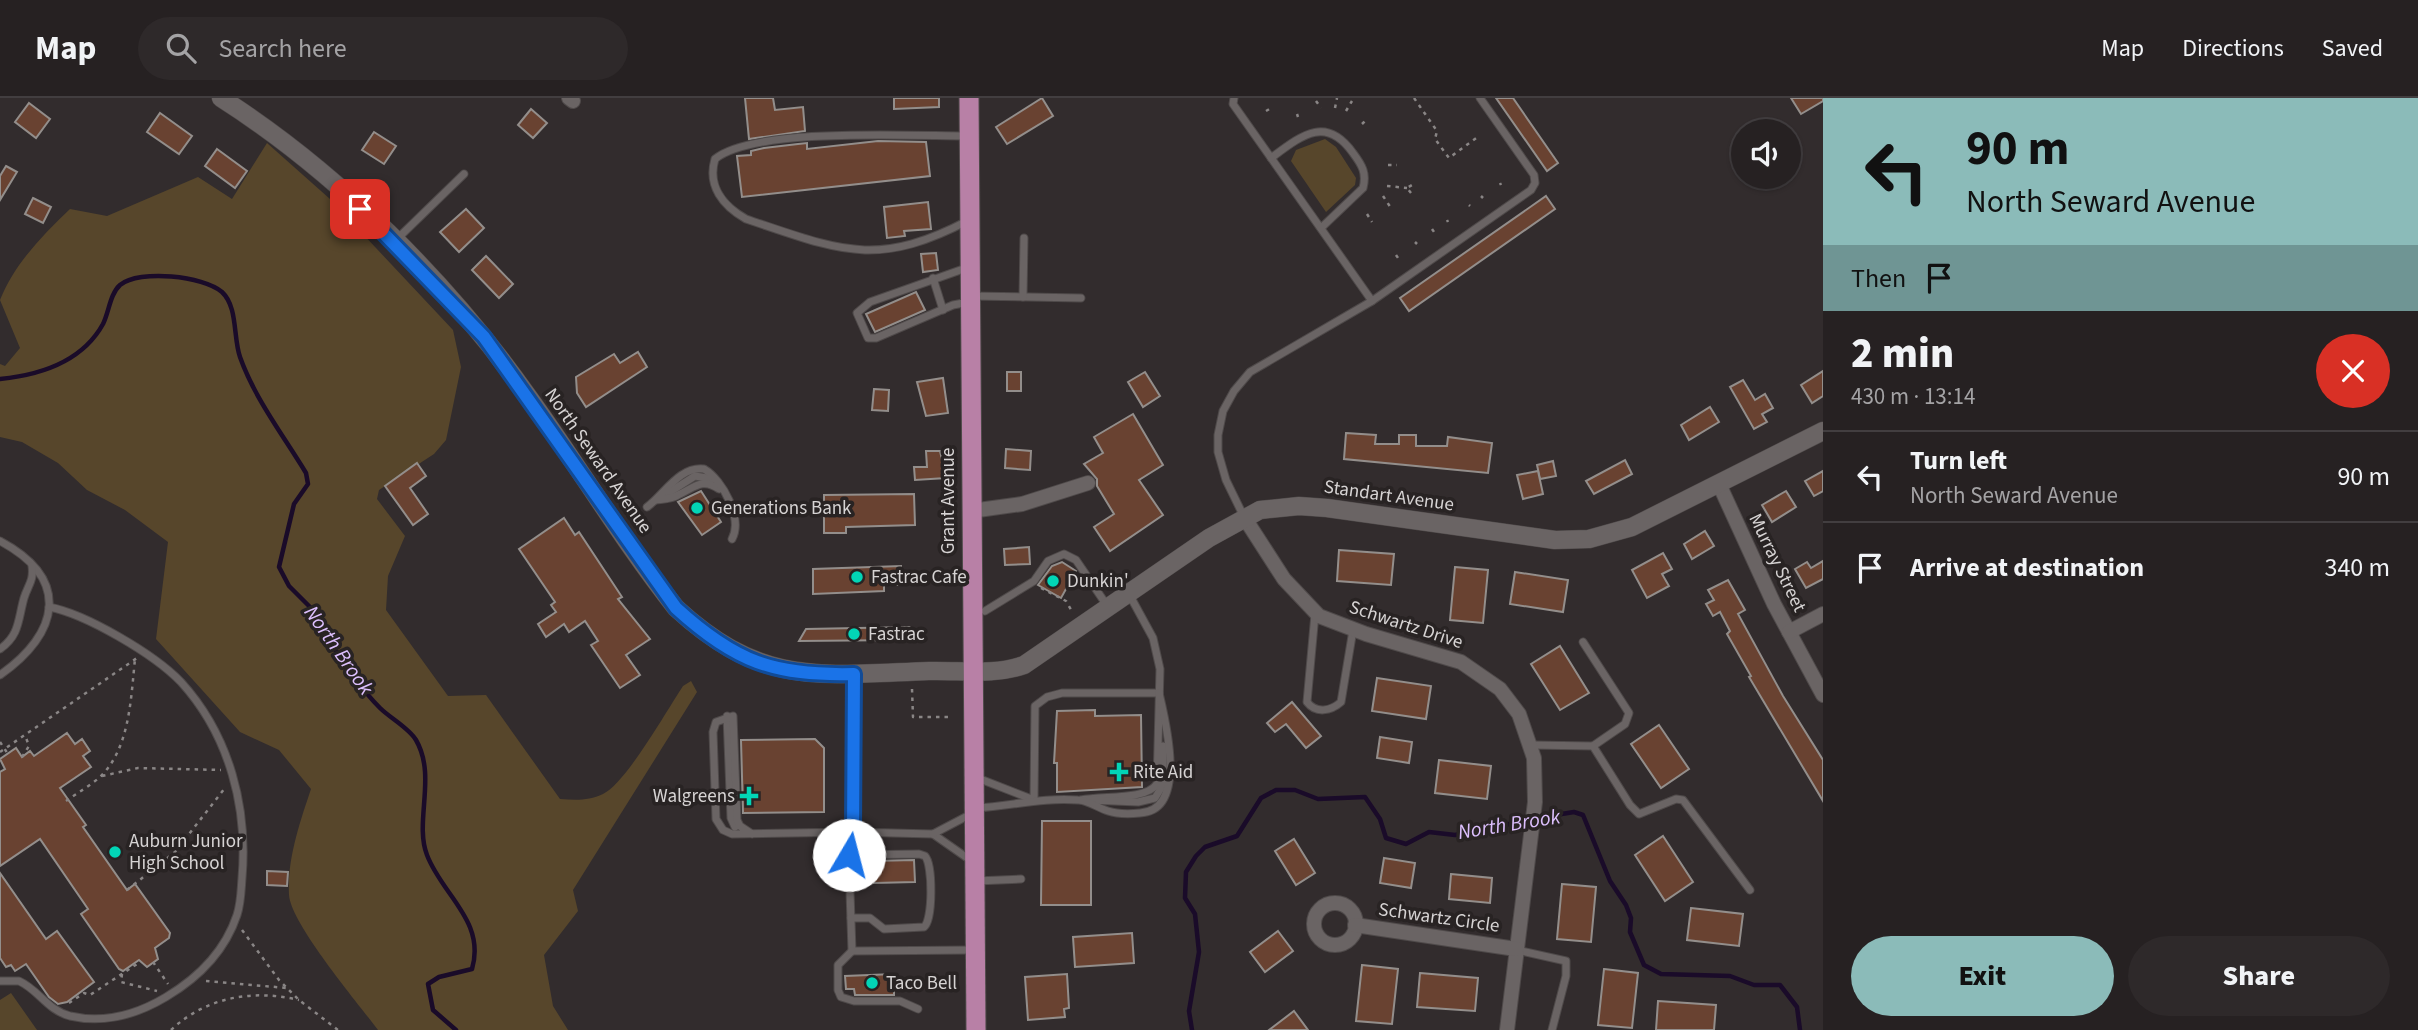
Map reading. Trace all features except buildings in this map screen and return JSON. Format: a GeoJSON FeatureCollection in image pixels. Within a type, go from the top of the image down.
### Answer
{"type":"FeatureCollection","features":[{"type":"Feature","properties":{"kind":"highway","name":"Grant Avenue"},"geometry":{"type":"LineString","coordinates":[[969,98],[976,1030]]}},
{"type":"Feature","properties":{"kind":"street","name":"North Seward Avenue"},"geometry":{"type":"LineString","coordinates":[[221,98],[296,149],[394,242],[484,337],[676,608],[704,634],[768,667],[802,674],[973,672]]}},
{"type":"Feature","properties":{"kind":"street","name":"Standart Avenue"},"geometry":{"type":"LineString","coordinates":[[973,672],[1001,671],[1024,665],[1244,517],[1275,507],[1317,507],[1570,541],[1632,527],[1823,431]]}},
{"type":"Feature","properties":{"kind":"street"},"geometry":{"type":"LineString","coordinates":[[971,510],[1022,504],[1088,483]]}},
{"type":"Feature","properties":{"kind":"street","name":"Murray Street"},"geometry":{"type":"LineString","coordinates":[[1718,484],[1823,695]]}},
{"type":"Feature","properties":{"kind":"street","name":"Schwartz Drive"},"geometry":{"type":"LineString","coordinates":[[1244,517],[1284,579],[1315,613],[1353,630],[1445,656],[1478,671],[1513,705],[1532,745],[1535,811],[1507,1030]]}},
{"type":"Feature","properties":{"kind":"street"},"geometry":{"type":"LineString","coordinates":[[1790,632],[1823,614]]}},
{"type":"Feature","properties":{"kind":"street","name":"Schwartz Circle"},"geometry":{"type":"LineString","coordinates":[[1356,925],[1516,949]]}},
{"type":"Feature","properties":{"kind":"lane"},"geometry":{"type":"LineString","coordinates":[[1234,98],[1233,104],[1372,301]]}},
{"type":"Feature","properties":{"kind":"lane"},"geometry":{"type":"LineString","coordinates":[[1244,517],[1226,480],[1218,452],[1223,411],[1234,391],[1250,372],[1372,301],[1531,190],[1535,183],[1534,175],[1480,98]]}},
{"type":"Feature","properties":{"kind":"lane"},"geometry":{"type":"LineString","coordinates":[[1271,158],[1309,135],[1324,131],[1335,132],[1352,151],[1363,168],[1363,188],[1321,228]]}},
{"type":"Feature","properties":{"kind":"lane"},"geometry":{"type":"LineString","coordinates":[[969,136],[877,136],[740,145],[715,159],[711,171],[712,185],[731,211],[746,219],[852,251],[901,249],[937,237],[970,220]]}},
{"type":"Feature","properties":{"kind":"lane"},"geometry":{"type":"LineString","coordinates":[[394,242],[464,174]]}},
{"type":"Feature","properties":{"kind":"lane"},"geometry":{"type":"LineString","coordinates":[[1023,297],[1024,238]]}},
{"type":"Feature","properties":{"kind":"lane"},"geometry":{"type":"LineString","coordinates":[[970,267],[933,278],[861,308],[858,313],[863,331],[868,338],[876,338],[970,299],[1082,298]]}},
{"type":"Feature","properties":{"kind":"lane"},"geometry":{"type":"LineString","coordinates":[[933,278],[943,310]]}},
{"type":"Feature","properties":{"kind":"lane"},"geometry":{"type":"LineString","coordinates":[[647,507],[656,500],[662,489],[697,468],[710,473],[722,491],[737,522],[732,539]]}},
{"type":"Feature","properties":{"kind":"lane"},"geometry":{"type":"LineString","coordinates":[[656,500],[676,497],[697,483],[713,485],[722,491]]}},
{"type":"Feature","properties":{"kind":"lane"},"geometry":{"type":"LineString","coordinates":[[0,541],[32,564],[46,584],[49,607],[45,627],[34,646],[0,675]]}},
{"type":"Feature","properties":{"kind":"lane"},"geometry":{"type":"LineString","coordinates":[[985,611],[1034,581],[1048,561],[1064,554],[1076,560],[1108,608]]}},
{"type":"Feature","properties":{"kind":"lane"},"geometry":{"type":"LineString","coordinates":[[0,649],[16,633],[24,597],[34,580],[32,564]]}},
{"type":"Feature","properties":{"kind":"lane"},"geometry":{"type":"LineString","coordinates":[[1081,800],[1101,795],[1142,795],[1154,788],[1158,775],[1160,669],[1153,638],[1129,593]]}},
{"type":"Feature","properties":{"kind":"lane"},"geometry":{"type":"LineString","coordinates":[[0,981],[27,984],[41,1001],[57,1012],[82,1018],[121,1017],[144,1010],[192,979],[216,955],[237,917],[244,852],[240,803],[215,732],[193,698],[168,670],[145,652],[76,616],[49,607]]}},
{"type":"Feature","properties":{"kind":"lane"},"geometry":{"type":"LineString","coordinates":[[1315,613],[1307,702],[1314,709],[1329,710],[1340,702],[1353,630]]}},
{"type":"Feature","properties":{"kind":"lane"},"geometry":{"type":"LineString","coordinates":[[1532,745],[1593,746],[1625,724],[1629,713],[1583,642]]}},
{"type":"Feature","properties":{"kind":"lane"},"geometry":{"type":"LineString","coordinates":[[852,951],[849,855],[854,674]]}},
{"type":"Feature","properties":{"kind":"lane"},"geometry":{"type":"LineString","coordinates":[[1034,800],[1035,706],[1047,697],[1062,693],[1159,693]]}},
{"type":"Feature","properties":{"kind":"lane"},"geometry":{"type":"LineString","coordinates":[[1081,800],[1110,812],[1141,813],[1152,811],[1164,803],[1169,789],[1168,732],[1159,693]]}},
{"type":"Feature","properties":{"kind":"lane"},"geometry":{"type":"LineString","coordinates":[[749,834],[737,820],[730,716],[716,722],[713,732],[716,819],[723,830],[749,834],[933,834],[973,810],[1017,806],[1034,800],[1138,802],[1155,798],[1164,777],[1163,708]]}},
{"type":"Feature","properties":{"kind":"lane"},"geometry":{"type":"LineString","coordinates":[[1593,746],[1634,812],[1639,814],[1676,799],[1684,800],[1750,890]]}},
{"type":"Feature","properties":{"kind":"lane"},"geometry":{"type":"LineString","coordinates":[[973,777],[1034,800]]}},
{"type":"Feature","properties":{"kind":"lane"},"geometry":{"type":"LineString","coordinates":[[933,834],[974,872],[1021,879]]}},
{"type":"Feature","properties":{"kind":"lane"},"geometry":{"type":"LineString","coordinates":[[849,855],[919,854],[925,856],[930,865],[930,919],[924,927],[884,929],[870,918],[851,918]]}},
{"type":"Feature","properties":{"kind":"lane"},"geometry":{"type":"LineString","coordinates":[[1516,949],[1566,961],[1566,976],[1552,1030]]}},
{"type":"Feature","properties":{"kind":"lane"},"geometry":{"type":"LineString","coordinates":[[918,1009],[900,1001],[854,1001],[841,997],[838,990],[838,965],[852,951],[975,950]]}},
{"type":"Feature","properties":{"kind":"path"},"geometry":{"type":"LineString","coordinates":[[1335,108],[1337,98]]}},
{"type":"Feature","properties":{"kind":"path"},"geometry":{"type":"LineString","coordinates":[[1414,98],[1437,131],[1434,141],[1452,163]]}},
{"type":"Feature","properties":{"kind":"path"},"geometry":{"type":"LineString","coordinates":[[1316,101],[1321,108]]}},
{"type":"Feature","properties":{"kind":"path"},"geometry":{"type":"LineString","coordinates":[[1346,111],[1352,101]]}},
{"type":"Feature","properties":{"kind":"path"},"geometry":{"type":"LineString","coordinates":[[1266,111],[1271,108]]}},
{"type":"Feature","properties":{"kind":"path"},"geometry":{"type":"LineString","coordinates":[[1362,124],[1366,120]]}},
{"type":"Feature","properties":{"kind":"path"},"geometry":{"type":"LineString","coordinates":[[1447,158],[1479,136]]}},
{"type":"Feature","properties":{"kind":"path"},"geometry":{"type":"LineString","coordinates":[[1471,142],[1475,148]]}},
{"type":"Feature","properties":{"kind":"path"},"geometry":{"type":"LineString","coordinates":[[1388,165],[1397,165]]}},
{"type":"Feature","properties":{"kind":"path"},"geometry":{"type":"LineString","coordinates":[[1387,186],[1407,188],[1412,184]]}},
{"type":"Feature","properties":{"kind":"path"},"geometry":{"type":"LineString","coordinates":[[1407,188],[1411,193]]}},
{"type":"Feature","properties":{"kind":"path"},"geometry":{"type":"LineString","coordinates":[[1383,196],[1391,208]]}},
{"type":"Feature","properties":{"kind":"path"},"geometry":{"type":"LineString","coordinates":[[1367,214],[1372,222]]}},
{"type":"Feature","properties":{"kind":"path"},"geometry":{"type":"LineString","coordinates":[[1036,585],[1066,601],[1075,616]]}},
{"type":"Feature","properties":{"kind":"path"},"geometry":{"type":"LineString","coordinates":[[0,752],[145,652]]}},
{"type":"Feature","properties":{"kind":"path"},"geometry":{"type":"LineString","coordinates":[[101,777],[117,752],[125,730],[135,659]]}},
{"type":"Feature","properties":{"kind":"path"},"geometry":{"type":"LineString","coordinates":[[912,690],[913,717],[952,717]]}},
{"type":"Feature","properties":{"kind":"path"},"geometry":{"type":"LineString","coordinates":[[22,757],[29,746],[25,735]]}},
{"type":"Feature","properties":{"kind":"path"},"geometry":{"type":"LineString","coordinates":[[0,742],[8,754]]}},
{"type":"Feature","properties":{"kind":"path"},"geometry":{"type":"LineString","coordinates":[[66,801],[101,777],[138,768],[232,774]]}},
{"type":"Feature","properties":{"kind":"path"},"geometry":{"type":"LineString","coordinates":[[127,890],[175,852],[232,774]]}},
{"type":"Feature","properties":{"kind":"path"},"geometry":{"type":"LineString","coordinates":[[237,917],[257,954],[287,988],[338,1030]]}},
{"type":"Feature","properties":{"kind":"path"},"geometry":{"type":"LineString","coordinates":[[57,1012],[84,993],[90,995],[140,962]]}},
{"type":"Feature","properties":{"kind":"path"},"geometry":{"type":"LineString","coordinates":[[153,962],[174,993]]}},
{"type":"Feature","properties":{"kind":"path"},"geometry":{"type":"LineString","coordinates":[[121,974],[121,982]]}},
{"type":"Feature","properties":{"kind":"path"},"geometry":{"type":"LineString","coordinates":[[192,979],[287,988]]}},
{"type":"Feature","properties":{"kind":"path"},"geometry":{"type":"LineString","coordinates":[[112,980],[174,993]]}},
{"type":"Feature","properties":{"kind":"path"},"geometry":{"type":"LineString","coordinates":[[171,1030],[201,1008],[238,996],[278,995],[299,1000]]}},
{"type":"Feature","properties":{"kind":"shaded area"},"geometry":{"type":"Polygon","coordinates":[[[1325,139],[1336,147],[1356,178],[1355,185],[1326,212],[1291,161],[1296,150],[1325,139]]]}},
{"type":"Feature","properties":{"kind":"shaded area"},"geometry":{"type":"Polygon","coordinates":[[[267,143],[330,199],[453,330],[461,367],[446,440],[434,454],[379,490],[377,499],[405,536],[388,576],[386,610],[448,696],[486,695],[560,799],[577,800],[603,794],[623,776],[683,686],[691,681],[697,692],[573,890],[578,911],[544,955],[553,1006],[568,1030],[378,1030],[301,925],[289,895],[295,841],[311,789],[279,750],[240,732],[156,639],[168,542],[125,510],[87,490],[58,463],[22,442],[0,437],[0,364],[5,366],[20,348],[0,300],[21,262],[40,240],[70,209],[107,216],[198,177],[232,199],[267,143]]]}},
{"type":"Feature","properties":{"kind":"shaded area"},"geometry":{"type":"Polygon","coordinates":[[[11,993],[37,1030],[0,1030],[0,1000],[11,993]]]}},
{"type":"Feature","properties":{"kind":"waterway","name":"North Brook"},"geometry":{"type":"LineString","coordinates":[[0,379],[45,370],[84,348],[103,324],[117,289],[129,280],[171,276],[213,286],[227,298],[246,372],[261,402],[306,473],[308,484],[294,504],[279,567],[289,586],[319,616],[320,627],[356,679],[380,708],[413,736],[422,754],[425,769],[423,828],[427,855],[468,922],[475,952],[472,969],[439,977],[428,984],[433,1010],[456,1030]]}},
{"type":"Feature","properties":{"kind":"waterway","name":"North Brook"},"geometry":{"type":"LineString","coordinates":[[1192,1030],[1189,1011],[1199,952],[1195,914],[1185,898],[1186,872],[1205,847],[1237,836],[1261,798],[1276,790],[1295,790],[1318,799],[1365,797],[1380,819],[1386,838],[1406,844],[1429,832],[1455,835],[1529,820]]}},
{"type":"Feature","properties":{"kind":"waterway","name":"North Brook"},"geometry":{"type":"LineString","coordinates":[[1537,818],[1574,812],[1583,815],[1610,881],[1626,905],[1631,918],[1630,932],[1644,965],[1661,974],[1730,976],[1754,985],[1780,985],[1797,1007],[1800,1030]]}},
{"type":"Feature","properties":{"kind":"place","name":"Generations Bank"},"geometry":{"type":"Point","coordinates":[697,508]}},
{"type":"Feature","properties":{"kind":"place","name":"Fastrac Cafe"},"geometry":{"type":"Point","coordinates":[857,577]}},
{"type":"Feature","properties":{"kind":"place","name":"Dunkin'"},"geometry":{"type":"Point","coordinates":[1053,581]}},
{"type":"Feature","properties":{"kind":"place","name":"Fastrac"},"geometry":{"type":"Point","coordinates":[854,634]}},
{"type":"Feature","properties":{"kind":"place","name":"Rite Aid"},"geometry":{"type":"Point","coordinates":[1119,772]}},
{"type":"Feature","properties":{"kind":"place","name":"Walgreens"},"geometry":{"type":"Point","coordinates":[749,796]}},
{"type":"Feature","properties":{"kind":"place","name":"Auburn Junior High School"},"geometry":{"type":"Point","coordinates":[115,852]}},
{"type":"Feature","properties":{"kind":"place","name":"Taco Bell"},"geometry":{"type":"Point","coordinates":[872,983]}},
{"type":"Feature","properties":{"kind":"route"},"geometry":{"type":"LineString","coordinates":[[360,209],[484,337],[527,394],[676,608],[704,634],[726,648],[768,667],[802,674],[854,674],[853,832],[848,832],[849,855]]}}]}
